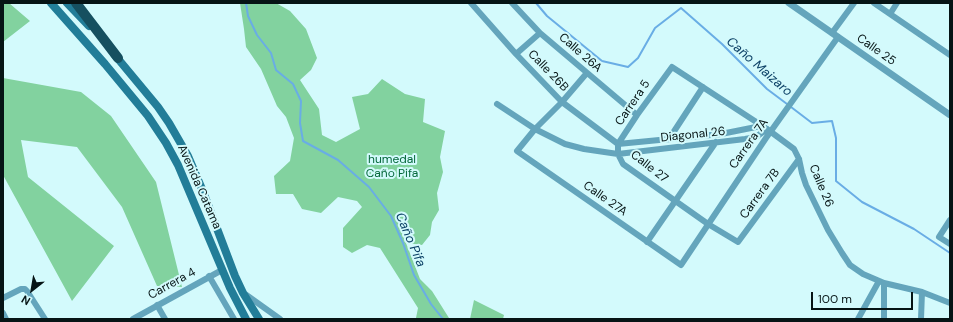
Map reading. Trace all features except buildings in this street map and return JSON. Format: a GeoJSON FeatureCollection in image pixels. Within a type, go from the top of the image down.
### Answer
{"type":"FeatureCollection","features":[{"type":"Feature","properties":{"kind":"highway"},"geometry":{"type":"LineString","coordinates":[[76,3],[118,58]]}},
{"type":"Feature","properties":{"kind":"main road","name":"Avenida Catama"},"geometry":{"type":"LineString","coordinates":[[51,3],[106,64],[148,116],[166,143],[178,164],[222,270],[246,319]]}},
{"type":"Feature","properties":{"kind":"main road","name":"Avenida Catama"},"geometry":{"type":"LineString","coordinates":[[68,3],[118,58],[158,107],[169,123],[188,156],[235,276],[243,293],[259,319]]}},
{"type":"Feature","properties":{"kind":"street","name":"Calle 26B"},"geometry":{"type":"LineString","coordinates":[[471,3],[516,54],[562,102],[618,144]]}},
{"type":"Feature","properties":{"kind":"street","name":"Calle 26A"},"geometry":{"type":"LineString","coordinates":[[512,3],[540,34],[586,74],[637,115]]}},
{"type":"Feature","properties":{"kind":"street","name":"Calle 25"},"geometry":{"type":"LineString","coordinates":[[789,3],[950,115]]}},
{"type":"Feature","properties":{"kind":"street","name":"Carrera 7A"},"geometry":{"type":"LineString","coordinates":[[681,266],[766,129],[784,114],[804,86],[854,3]]}},
{"type":"Feature","properties":{"kind":"street"},"geometry":{"type":"LineString","coordinates":[[874,3],[950,55]]}},
{"type":"Feature","properties":{"kind":"street"},"geometry":{"type":"LineString","coordinates":[[890,14],[897,3]]}},
{"type":"Feature","properties":{"kind":"street"},"geometry":{"type":"LineString","coordinates":[[516,54],[540,34]]}},
{"type":"Feature","properties":{"kind":"street","name":"Calle 26"},"geometry":{"type":"LineString","coordinates":[[672,67],[794,149],[799,158],[806,185],[828,230],[850,265],[858,271],[882,282],[922,292],[950,304]]}},
{"type":"Feature","properties":{"kind":"street","name":"Carrera 5"},"geometry":{"type":"LineString","coordinates":[[618,154],[618,144],[672,67]]}},
{"type":"Feature","properties":{"kind":"street"},"geometry":{"type":"LineString","coordinates":[[535,129],[562,102],[586,74]]}},
{"type":"Feature","properties":{"kind":"street"},"geometry":{"type":"LineString","coordinates":[[669,138],[703,87]]}},
{"type":"Feature","properties":{"kind":"street","name":"Calle 27"},"geometry":{"type":"LineString","coordinates":[[497,104],[535,129],[572,146],[618,154],[623,164],[708,224],[738,242]]}},
{"type":"Feature","properties":{"kind":"street","name":"Calle 27A"},"geometry":{"type":"LineString","coordinates":[[535,129],[517,151],[681,266]]}},
{"type":"Feature","properties":{"kind":"street","name":"Diagonal 26"},"geometry":{"type":"LineString","coordinates":[[618,144],[766,129]]}},
{"type":"Feature","properties":{"kind":"street","name":"Diagonal 26"},"geometry":{"type":"LineString","coordinates":[[618,154],[756,137],[766,129]]}},
{"type":"Feature","properties":{"kind":"street"},"geometry":{"type":"LineString","coordinates":[[647,242],[721,134]]}},
{"type":"Feature","properties":{"kind":"street","name":"Carrera 7B"},"geometry":{"type":"LineString","coordinates":[[738,242],[799,158]]}},
{"type":"Feature","properties":{"kind":"street"},"geometry":{"type":"LineString","coordinates":[[950,220],[940,237],[950,244]]}},
{"type":"Feature","properties":{"kind":"street","name":"Carrera 4"},"geometry":{"type":"LineString","coordinates":[[133,319],[222,270]]}},
{"type":"Feature","properties":{"kind":"street"},"geometry":{"type":"LineString","coordinates":[[209,276],[234,319]]}},
{"type":"Feature","properties":{"kind":"street"},"geometry":{"type":"LineString","coordinates":[[858,319],[882,282]]}},
{"type":"Feature","properties":{"kind":"street"},"geometry":{"type":"LineString","coordinates":[[882,282],[884,319]]}},
{"type":"Feature","properties":{"kind":"street"},"geometry":{"type":"LineString","coordinates":[[3,298],[21,289],[25,289],[45,319]]}},
{"type":"Feature","properties":{"kind":"street"},"geometry":{"type":"LineString","coordinates":[[921,319],[922,292]]}},
{"type":"Feature","properties":{"kind":"street"},"geometry":{"type":"LineString","coordinates":[[243,293],[279,318]]}},
{"type":"Feature","properties":{"kind":"street"},"geometry":{"type":"LineString","coordinates":[[157,305],[165,319]]}},
{"type":"Feature","properties":{"kind":"street"},"geometry":{"type":"LineString","coordinates":[[3,314],[6,319]]}},
{"type":"Feature","properties":{"kind":"street"},"geometry":{"type":"LineString","coordinates":[[268,319],[273,317],[279,318]]}},
{"type":"Feature","properties":{"kind":"green space"},"geometry":{"type":"Polygon","coordinates":[[[3,3],[9,3],[30,21],[3,42],[3,3]]]}},
{"type":"Feature","properties":{"kind":"green space","name":"humedal Caño Pifa"},"geometry":{"type":"Polygon","coordinates":[[[240,3],[276,3],[290,11],[306,29],[317,58],[311,70],[300,80],[319,109],[322,135],[336,142],[360,129],[352,97],[368,94],[382,79],[405,94],[425,99],[423,122],[445,131],[440,157],[443,172],[437,193],[439,210],[432,222],[430,235],[422,245],[406,243],[420,279],[432,291],[451,319],[416,318],[418,308],[380,248],[367,245],[352,253],[343,247],[343,228],[362,207],[357,201],[338,197],[321,213],[302,209],[293,194],[276,194],[274,176],[290,161],[294,138],[286,117],[277,106],[261,69],[246,47],[240,3]]]}},
{"type":"Feature","properties":{"kind":"green space"},"geometry":{"type":"Polygon","coordinates":[[[3,78],[81,92],[111,116],[156,182],[182,287],[157,286],[122,207],[77,147],[21,140],[28,177],[114,246],[72,301],[3,175],[3,78]]]}},
{"type":"Feature","properties":{"kind":"green space"},"geometry":{"type":"Polygon","coordinates":[[[474,300],[504,315],[503,319],[470,319],[474,300]]]}},
{"type":"Feature","properties":{"kind":"waterway","name":"Caño Pifa"},"geometry":{"type":"LineString","coordinates":[[246,3],[248,16],[257,35],[271,53],[276,70],[293,84],[301,101],[300,123],[303,141],[338,160],[369,187],[391,216],[403,243],[414,275],[431,304],[443,319]]}},
{"type":"Feature","properties":{"kind":"waterway","name":"Caño Maizaro"},"geometry":{"type":"LineString","coordinates":[[536,3],[547,16],[602,61],[628,67],[638,58],[655,28],[681,8],[722,44],[767,89],[787,104]]}},
{"type":"Feature","properties":{"kind":"waterway","name":"Caño Maizaro"},"geometry":{"type":"LineString","coordinates":[[791,107],[812,123],[832,121],[836,138],[836,181],[862,202],[914,229],[950,253]]}}]}
